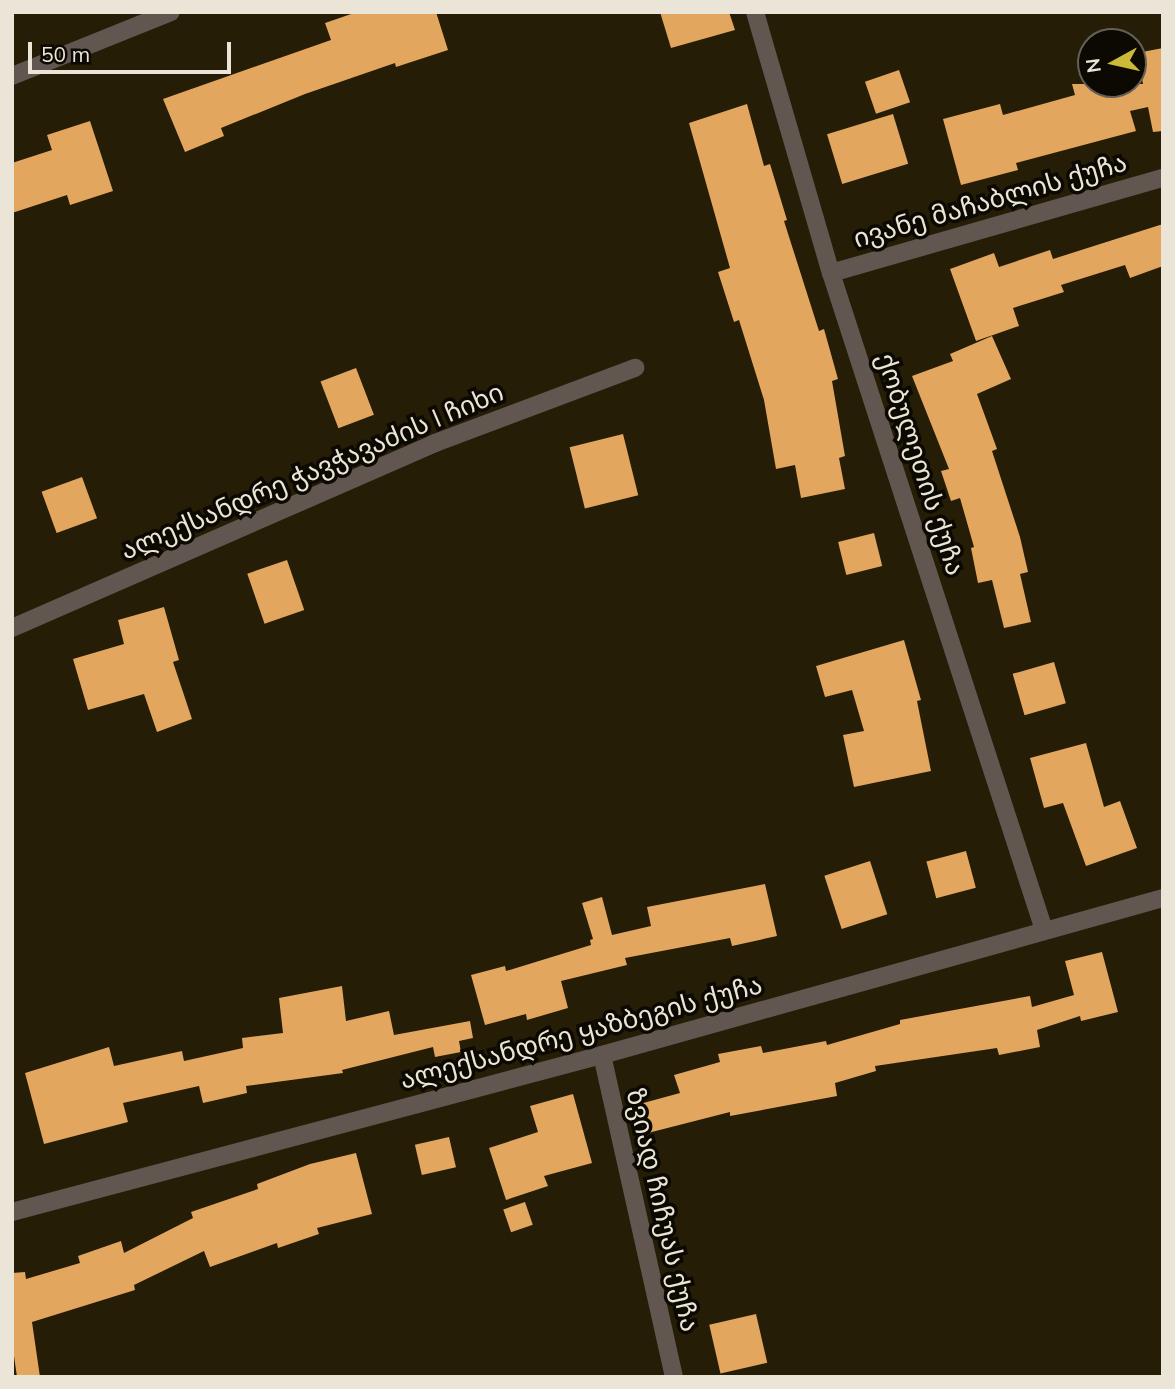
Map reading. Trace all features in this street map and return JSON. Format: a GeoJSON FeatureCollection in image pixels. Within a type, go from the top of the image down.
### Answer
{"type":"FeatureCollection","features":[{"type":"Feature","properties":{"kind":"street"},"geometry":{"type":"LineString","coordinates":[[12,76],[171,12]]}},
{"type":"Feature","properties":{"kind":"street","name":"ქობულეთის ქუჩა"},"geometry":{"type":"LineString","coordinates":[[755,12],[831,273],[1044,930]]}},
{"type":"Feature","properties":{"kind":"street","name":"ივანე მაჩაბლის ქუჩა"},"geometry":{"type":"LineString","coordinates":[[831,273],[1163,178]]}},
{"type":"Feature","properties":{"kind":"street","name":"ალექსანდრე ჭავჭავაძის I ჩიხი"},"geometry":{"type":"LineString","coordinates":[[12,628],[435,443],[635,368]]}},
{"type":"Feature","properties":{"kind":"street","name":"ალექსანდრე ყაზბეგის ქუჩა"},"geometry":{"type":"LineString","coordinates":[[12,1212],[602,1055],[1163,898]]}},
{"type":"Feature","properties":{"kind":"street","name":"ზვიად ჩიჩუას ქუჩა"},"geometry":{"type":"LineString","coordinates":[[602,1055],[674,1377]]}},
{"type":"Feature","properties":{"kind":"building"},"geometry":{"type":"Polygon","coordinates":[[[357,12],[436,12],[448,50],[396,67],[395,63],[305,94],[221,128],[224,136],[185,152],[163,99],[331,40],[325,23],[357,12]]]}},
{"type":"Feature","properties":{"kind":"building"},"geometry":{"type":"Polygon","coordinates":[[[660,12],[729,12],[735,30],[671,48],[660,12]]]}},
{"type":"Feature","properties":{"kind":"building"},"geometry":{"type":"Polygon","coordinates":[[[1163,48],[1163,131],[1153,132],[1148,107],[1130,111],[1136,131],[1016,163],[1018,170],[961,185],[943,119],[1000,104],[1003,115],[1075,95],[1072,84],[1077,84],[1077,98],[1147,98],[1147,51],[1163,48]]]}},
{"type":"Feature","properties":{"kind":"building"},"geometry":{"type":"Polygon","coordinates":[[[899,70],[910,102],[876,114],[865,82],[899,70]]]}},
{"type":"Feature","properties":{"kind":"building"},"geometry":{"type":"Polygon","coordinates":[[[747,104],[764,166],[770,164],[787,220],[784,221],[819,331],[824,329],[838,379],[832,381],[845,456],[839,458],[845,489],[801,498],[795,465],[776,469],[764,400],[739,320],[734,322],[718,272],[730,268],[689,123],[747,104]]]}},
{"type":"Feature","properties":{"kind":"building"},"geometry":{"type":"Polygon","coordinates":[[[893,114],[908,164],[842,184],[827,134],[893,114]]]}},
{"type":"Feature","properties":{"kind":"building"},"geometry":{"type":"Polygon","coordinates":[[[90,121],[113,191],[70,205],[67,195],[12,213],[12,163],[52,150],[47,135],[90,121]]]}},
{"type":"Feature","properties":{"kind":"building"},"geometry":{"type":"Polygon","coordinates":[[[1163,224],[1163,266],[1130,278],[1125,265],[1061,285],[1064,292],[1013,308],[1019,326],[976,341],[950,269],[994,253],[999,267],[1050,250],[1053,259],[1163,224]]]}},
{"type":"Feature","properties":{"kind":"building"},"geometry":{"type":"Polygon","coordinates":[[[992,336],[1011,379],[977,394],[997,449],[992,451],[1020,537],[1028,572],[1020,574],[1031,622],[1004,628],[992,580],[978,583],[971,548],[974,547],[960,498],[951,501],[941,471],[949,469],[912,376],[953,361],[950,354],[992,336]]]}},
{"type":"Feature","properties":{"kind":"building"},"geometry":{"type":"Polygon","coordinates":[[[356,368],[374,415],[338,428],[321,382],[356,368]]]}},
{"type":"Feature","properties":{"kind":"building"},"geometry":{"type":"Polygon","coordinates":[[[623,434],[638,495],[585,508],[570,447],[623,434]]]}},
{"type":"Feature","properties":{"kind":"building"},"geometry":{"type":"Polygon","coordinates":[[[82,477],[97,518],[57,533],[42,492],[82,477]]]}},
{"type":"Feature","properties":{"kind":"building"},"geometry":{"type":"Polygon","coordinates":[[[874,533],[882,566],[846,575],[838,542],[874,533]]]}},
{"type":"Feature","properties":{"kind":"building"},"geometry":{"type":"Polygon","coordinates":[[[287,560],[304,610],[265,624],[247,574],[287,560]]]}},
{"type":"Feature","properties":{"kind":"building"},"geometry":{"type":"Polygon","coordinates":[[[164,607],[179,660],[173,662],[192,719],[157,732],[144,694],[88,710],[73,659],[124,644],[118,620],[164,607]]]}},
{"type":"Feature","properties":{"kind":"building"},"geometry":{"type":"Polygon","coordinates":[[[904,640],[921,700],[917,701],[931,771],[854,787],[843,735],[864,731],[852,690],[825,697],[816,666],[904,640]]]}},
{"type":"Feature","properties":{"kind":"building"},"geometry":{"type":"Polygon","coordinates":[[[1054,662],[1066,703],[1025,715],[1013,674],[1054,662]]]}},
{"type":"Feature","properties":{"kind":"building"},"geometry":{"type":"Polygon","coordinates":[[[1086,743],[1104,807],[1120,801],[1137,848],[1086,866],[1063,803],[1044,808],[1030,758],[1086,743]]]}},
{"type":"Feature","properties":{"kind":"building"},"geometry":{"type":"Polygon","coordinates":[[[966,851],[976,888],[936,898],[926,862],[966,851]]]}},
{"type":"Feature","properties":{"kind":"building"},"geometry":{"type":"Polygon","coordinates":[[[870,861],[887,914],[842,929],[824,876],[870,861]]]}},
{"type":"Feature","properties":{"kind":"building"},"geometry":{"type":"Polygon","coordinates":[[[765,884],[777,936],[732,946],[730,938],[625,958],[627,965],[561,981],[568,1008],[527,1020],[526,1014],[485,1025],[471,975],[505,966],[506,971],[591,945],[590,940],[593,939],[582,903],[602,897],[612,935],[651,926],[647,907],[765,884]]]}},
{"type":"Feature","properties":{"kind":"building"},"geometry":{"type":"Polygon","coordinates":[[[1102,952],[1118,1012],[1081,1021],[1080,1016],[1037,1030],[1040,1047],[999,1055],[997,1048],[875,1066],[876,1071],[835,1083],[837,1096],[730,1116],[730,1112],[644,1134],[636,1105],[680,1093],[674,1075],[720,1062],[718,1054],[761,1046],[763,1053],[826,1041],[827,1045],[900,1024],[900,1020],[1030,996],[1032,1007],[1074,995],[1065,961],[1102,952]]]}},
{"type":"Feature","properties":{"kind":"building"},"geometry":{"type":"Polygon","coordinates":[[[342,986],[346,1021],[389,1011],[394,1035],[470,1021],[473,1038],[459,1041],[461,1052],[435,1057],[433,1047],[342,1070],[343,1073],[246,1086],[247,1093],[203,1103],[199,1086],[123,1103],[128,1122],[44,1144],[25,1073],[109,1047],[114,1066],[182,1051],[184,1061],[243,1048],[242,1038],[283,1033],[279,998],[342,986]]]}},
{"type":"Feature","properties":{"kind":"building"},"geometry":{"type":"Polygon","coordinates":[[[573,1094],[592,1163],[544,1176],[548,1186],[506,1200],[489,1148],[538,1132],[530,1106],[573,1094]]]}},
{"type":"Feature","properties":{"kind":"building"},"geometry":{"type":"Polygon","coordinates":[[[449,1137],[456,1167],[422,1175],[415,1145],[449,1137]]]}},
{"type":"Feature","properties":{"kind":"building"},"geometry":{"type":"Polygon","coordinates":[[[356,1153],[372,1214],[317,1228],[319,1234],[278,1248],[277,1243],[210,1267],[204,1251],[134,1285],[135,1290],[32,1322],[40,1377],[17,1377],[12,1342],[12,1273],[25,1272],[26,1279],[80,1263],[78,1256],[121,1241],[124,1253],[193,1218],[191,1212],[258,1189],[257,1184],[310,1164],[356,1153]]]}},
{"type":"Feature","properties":{"kind":"building"},"geometry":{"type":"Polygon","coordinates":[[[525,1202],[533,1225],[511,1232],[503,1209],[525,1202]]]}},
{"type":"Feature","properties":{"kind":"building"},"geometry":{"type":"Polygon","coordinates":[[[756,1314],[767,1363],[720,1374],[709,1325],[756,1314]]]}}]}
